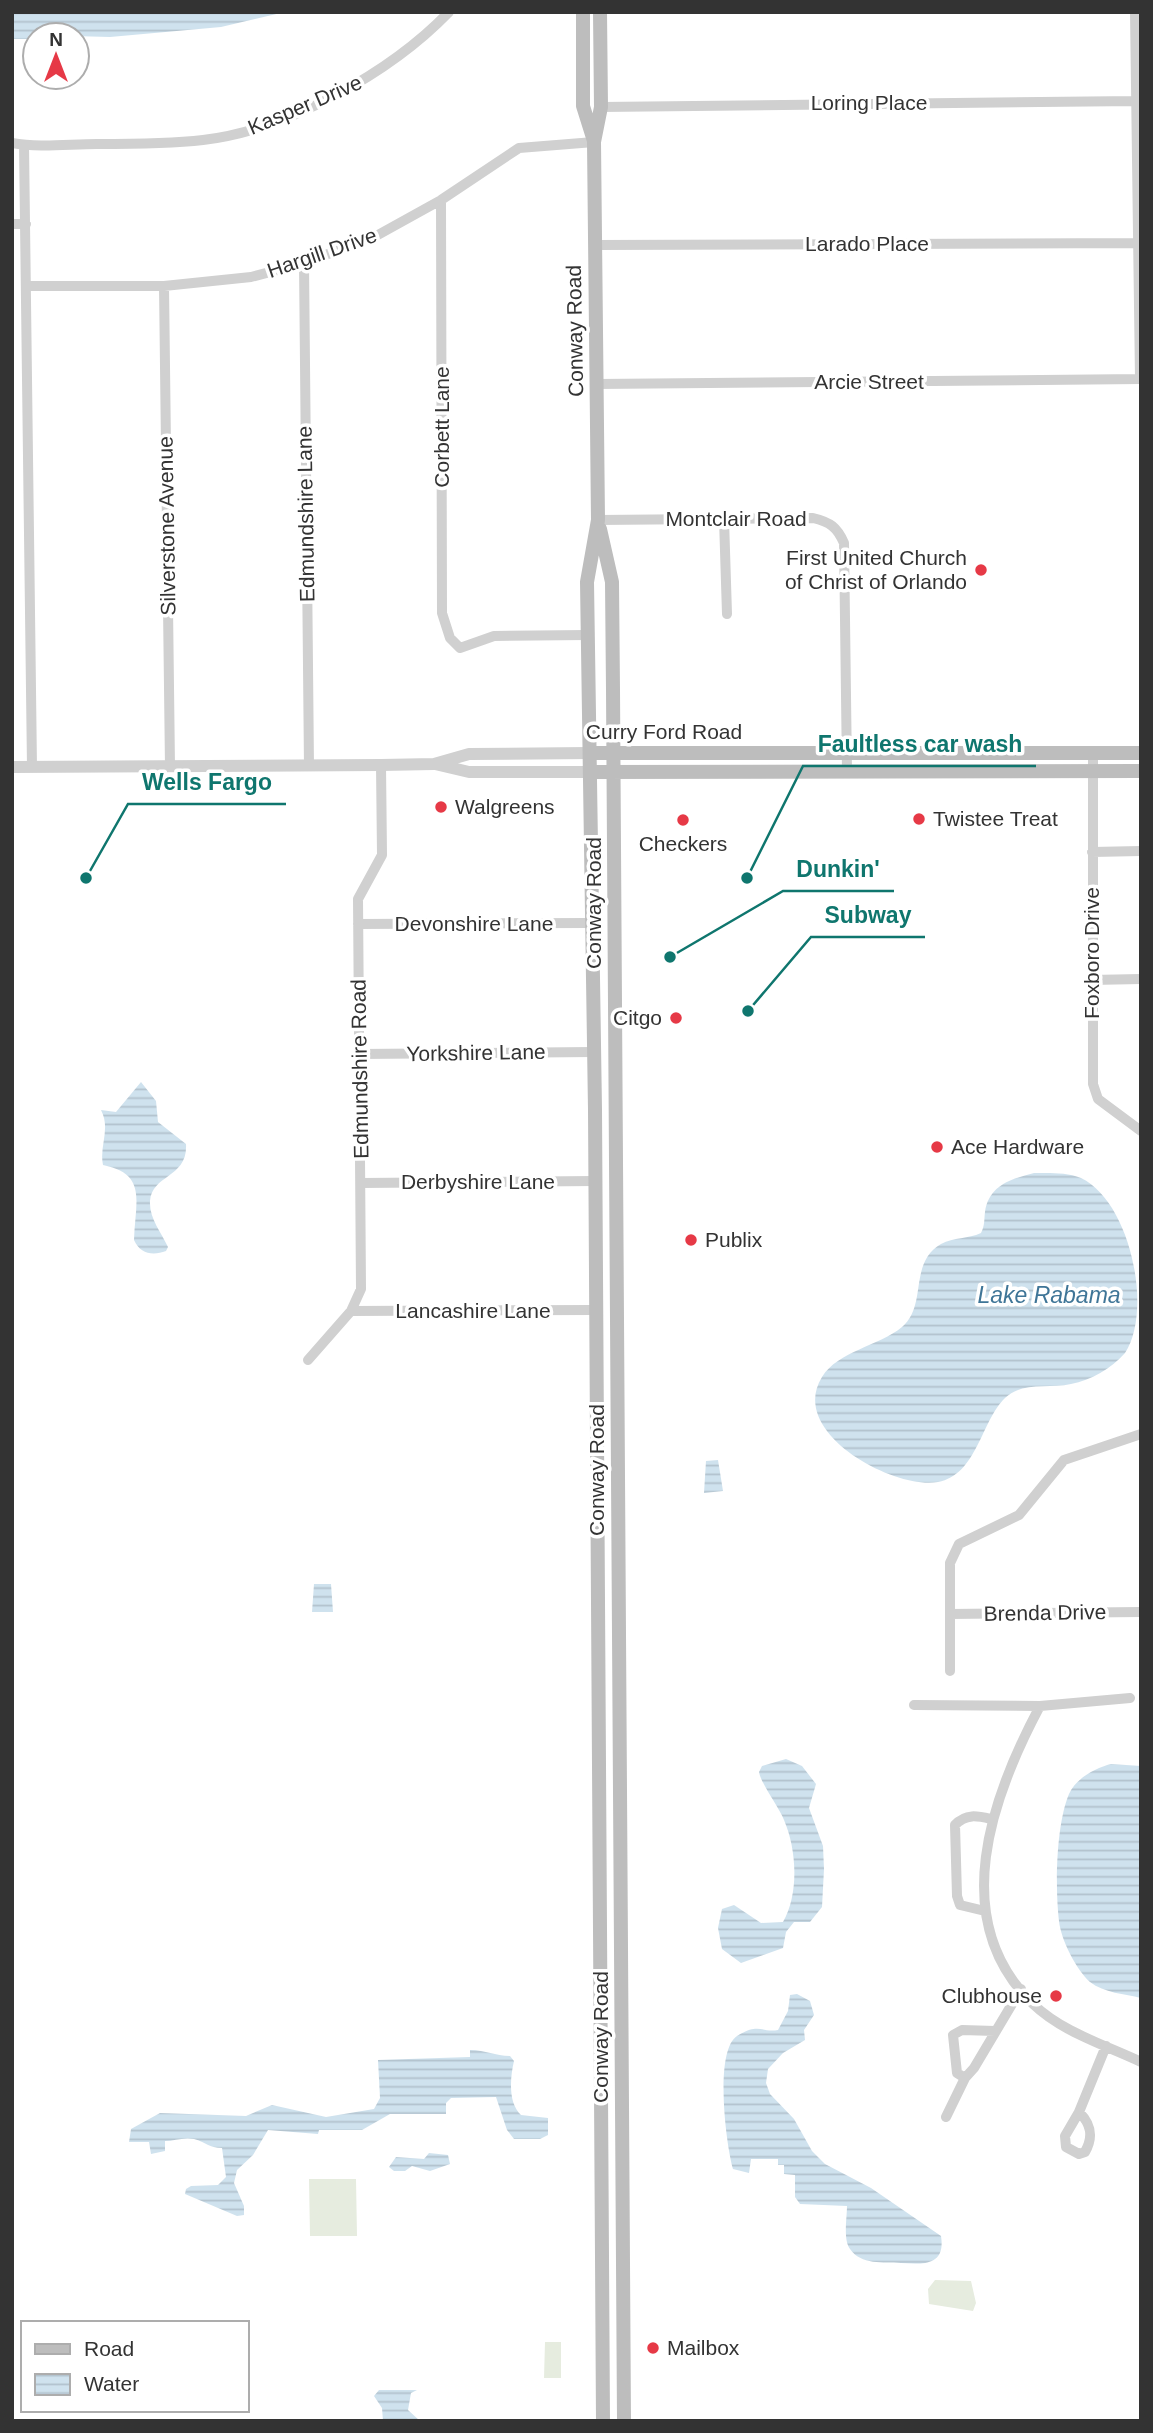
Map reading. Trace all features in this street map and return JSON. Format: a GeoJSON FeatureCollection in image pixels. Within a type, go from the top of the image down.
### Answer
{"type":"FeatureCollection","features":[{"type":"Feature","properties":{"kind":"main road","name":"Conway Road"},"geometry":{"type":"LineString","coordinates":[[583,12],[583,106],[594,142]]}},
{"type":"Feature","properties":{"kind":"main road","name":"Conway Road"},"geometry":{"type":"LineString","coordinates":[[600,12],[601,107],[594,142],[598,520],[587,582],[595,1110],[603,2421]]}},
{"type":"Feature","properties":{"kind":"main road","name":"Conway Road"},"geometry":{"type":"LineString","coordinates":[[598,520],[611,582],[614,753],[624,2421]]}},
{"type":"Feature","properties":{"kind":"main road","name":"Curry Ford Road"},"geometry":{"type":"LineString","coordinates":[[590,753],[1141,753]]}},
{"type":"Feature","properties":{"kind":"main road","name":"Curry Ford Road"},"geometry":{"type":"LineString","coordinates":[[590,772],[1141,771]]}},
{"type":"Feature","properties":{"kind":"main road"},"geometry":{"type":"LineString","coordinates":[[595,1110],[603,1156],[615,1178]]}},
{"type":"Feature","properties":{"kind":"main road"},"geometry":{"type":"LineString","coordinates":[[595,1181],[607,1199],[616,1225]]}},
{"type":"Feature","properties":{"kind":"main road"},"geometry":{"type":"LineString","coordinates":[[597,1389],[604,1402],[618,1455]]}},
{"type":"Feature","properties":{"kind":"main road"},"geometry":{"type":"LineString","coordinates":[[601,1967],[613,1987],[622,2030]]}},
{"type":"Feature","properties":{"kind":"street","name":"Kasper Drive"},"geometry":{"type":"LineString","coordinates":[[12,143],[24,145],[204,140],[247,131],[313,105],[371,77],[423,39],[449,12]]}},
{"type":"Feature","properties":{"kind":"street"},"geometry":{"type":"LineString","coordinates":[[1135,12],[1140,379]]}},
{"type":"Feature","properties":{"kind":"street","name":"Loring Place"},"geometry":{"type":"LineString","coordinates":[[601,107],[1136,101]]}},
{"type":"Feature","properties":{"kind":"street","name":"Hargill Drive"},"geometry":{"type":"LineString","coordinates":[[26,286],[164,286],[251,277],[304,263],[376,236],[441,200],[519,148],[594,142]]}},
{"type":"Feature","properties":{"kind":"street"},"geometry":{"type":"LineString","coordinates":[[24,145],[32,767]]}},
{"type":"Feature","properties":{"kind":"street","name":"Corbett Lane"},"geometry":{"type":"LineString","coordinates":[[441,200],[442,599],[447,631],[460,648],[494,636],[588,635]]}},
{"type":"Feature","properties":{"kind":"street"},"geometry":{"type":"LineString","coordinates":[[12,224],[26,224]]}},
{"type":"Feature","properties":{"kind":"street","name":"Larado Place"},"geometry":{"type":"LineString","coordinates":[[595,245],[1138,243]]}},
{"type":"Feature","properties":{"kind":"street","name":"Edmundshire Lane"},"geometry":{"type":"LineString","coordinates":[[304,263],[309,766]]}},
{"type":"Feature","properties":{"kind":"street","name":"Silverstone Avenue"},"geometry":{"type":"LineString","coordinates":[[164,286],[170,766]]}},
{"type":"Feature","properties":{"kind":"street","name":"Arcie Street"},"geometry":{"type":"LineString","coordinates":[[597,384],[1140,379]]}},
{"type":"Feature","properties":{"kind":"street","name":"Montclair Road"},"geometry":{"type":"LineString","coordinates":[[598,520],[813,518],[830,522],[839,530],[844,543],[847,771]]}},
{"type":"Feature","properties":{"kind":"street"},"geometry":{"type":"LineString","coordinates":[[724,519],[727,614]]}},
{"type":"Feature","properties":{"kind":"street","name":"Curry Ford Road"},"geometry":{"type":"LineString","coordinates":[[434,764],[469,754],[590,753]]}},
{"type":"Feature","properties":{"kind":"street"},"geometry":{"type":"LineString","coordinates":[[894,754],[894,771]]}},
{"type":"Feature","properties":{"kind":"street"},"geometry":{"type":"LineString","coordinates":[[1068,754],[1069,772]]}},
{"type":"Feature","properties":{"kind":"street","name":"Foxboro Drive"},"geometry":{"type":"LineString","coordinates":[[1093,754],[1093,1084],[1098,1099],[1141,1130]]}},
{"type":"Feature","properties":{"kind":"street","name":"Curry Ford Road"},"geometry":{"type":"LineString","coordinates":[[12,767],[434,764],[469,772],[590,772]]}},
{"type":"Feature","properties":{"kind":"street","name":"Edmundshire Road"},"geometry":{"type":"LineString","coordinates":[[308,1360],[351,1311],[361,1289],[358,924],[359,899],[382,855],[381,765]]}},
{"type":"Feature","properties":{"kind":"street"},"geometry":{"type":"LineString","coordinates":[[1092,852],[1141,851]]}},
{"type":"Feature","properties":{"kind":"street","name":"Devonshire Lane"},"geometry":{"type":"LineString","coordinates":[[358,924],[591,923]]}},
{"type":"Feature","properties":{"kind":"street"},"geometry":{"type":"LineString","coordinates":[[1091,980],[1141,979]]}},
{"type":"Feature","properties":{"kind":"street","name":"Yorkshire Lane"},"geometry":{"type":"LineString","coordinates":[[359,1054],[594,1052]]}},
{"type":"Feature","properties":{"kind":"street","name":"Derbyshire Lane"},"geometry":{"type":"LineString","coordinates":[[361,1182],[595,1181]]}},
{"type":"Feature","properties":{"kind":"street","name":"Lancashire Lane"},"geometry":{"type":"LineString","coordinates":[[351,1311],[596,1310]]}},
{"type":"Feature","properties":{"kind":"street"},"geometry":{"type":"LineString","coordinates":[[950,1671],[950,1563],[959,1544],[1019,1516],[1053,1469],[1064,1460],[1140,1438]]}},
{"type":"Feature","properties":{"kind":"street"},"geometry":{"type":"LineString","coordinates":[[598,1609],[619,1607]]}},
{"type":"Feature","properties":{"kind":"street","name":"Brenda Drive"},"geometry":{"type":"LineString","coordinates":[[950,1614],[1141,1612]]}},
{"type":"Feature","properties":{"kind":"street"},"geometry":{"type":"LineString","coordinates":[[914,1705],[1040,1706],[1130,1698]]}},
{"type":"Feature","properties":{"kind":"street"},"geometry":{"type":"LineString","coordinates":[[1040,1706],[1015,1755],[992,1819],[984,1866],[985,1911],[1006,1968],[1032,2003],[1059,2024],[1141,2062]]}},
{"type":"Feature","properties":{"kind":"street"},"geometry":{"type":"LineString","coordinates":[[985,1911],[960,1905],[957,1896],[956,1825],[961,1818],[974,1815],[992,1819]]}},
{"type":"Feature","properties":{"kind":"street"},"geometry":{"type":"LineString","coordinates":[[946,2117],[965,2078],[1021,1989]]}},
{"type":"Feature","properties":{"kind":"street"},"geometry":{"type":"LineString","coordinates":[[965,2078],[957,2073],[953,2035],[962,2030],[995,2031]]}},
{"type":"Feature","properties":{"kind":"street"},"geometry":{"type":"LineString","coordinates":[[1079,2112],[1106,2046]]}},
{"type":"Feature","properties":{"kind":"street"},"geometry":{"type":"LineString","coordinates":[[603,2248],[623,2257]]}},
{"type":"Feature","properties":{"kind":"shaded area"},"geometry":{"type":"Polygon","coordinates":[[[309,2179],[356,2179],[357,2236],[310,2236],[309,2179]]]}},
{"type":"Feature","properties":{"kind":"shaded area"},"geometry":{"type":"Polygon","coordinates":[[[935,2280],[971,2281],[976,2303],[973,2311],[929,2304],[928,2289],[935,2280]]]}},
{"type":"Feature","properties":{"kind":"shaded area"},"geometry":{"type":"Polygon","coordinates":[[[545,2342],[561,2342],[561,2378],[544,2378],[545,2342]]]}},
{"type":"Feature","properties":{"kind":"water"},"geometry":{"type":"Polygon","coordinates":[[[12,12],[285,12],[221,27],[110,37],[91,36],[91,21],[21,21],[21,39],[12,39],[12,12]]]}},
{"type":"Feature","properties":{"kind":"water"},"geometry":{"type":"Polygon","coordinates":[[[141,1082],[156,1101],[158,1122],[186,1144],[182,1163],[152,1192],[151,1213],[168,1247],[166,1251],[156,1253],[143,1251],[134,1240],[136,1192],[133,1183],[117,1169],[103,1165],[102,1158],[105,1124],[101,1110],[116,1112],[141,1082]]]}},
{"type":"Feature","properties":{"kind":"water","name":"Lake Rabama"},"geometry":{"type":"Polygon","coordinates":[[[1034,1173],[1081,1178],[1098,1191],[1113,1210],[1124,1233],[1137,1286],[1133,1334],[1125,1353],[1107,1369],[1086,1380],[1063,1385],[1028,1387],[1012,1393],[997,1408],[962,1469],[938,1482],[919,1482],[897,1477],[851,1454],[832,1437],[819,1418],[815,1398],[822,1377],[838,1361],[902,1327],[910,1318],[921,1273],[931,1252],[946,1242],[981,1233],[987,1203],[996,1189],[1009,1181],[1034,1173]]]}},
{"type":"Feature","properties":{"kind":"water"},"geometry":{"type":"Polygon","coordinates":[[[718,1460],[723,1491],[704,1493],[706,1461],[718,1460]]]}},
{"type":"Feature","properties":{"kind":"water"},"geometry":{"type":"Polygon","coordinates":[[[314,1584],[331,1584],[333,1612],[312,1612],[314,1584]]]}},
{"type":"Feature","properties":{"kind":"water"},"geometry":{"type":"Polygon","coordinates":[[[786,1759],[802,1766],[816,1784],[809,1808],[823,1846],[822,1907],[810,1922],[794,1922],[786,1932],[783,1948],[741,1963],[722,1949],[718,1928],[722,1909],[734,1905],[761,1923],[783,1922],[792,1898],[792,1845],[782,1815],[759,1772],[762,1766],[786,1759]]]}},
{"type":"Feature","properties":{"kind":"water"},"geometry":{"type":"Polygon","coordinates":[[[1111,1764],[1141,1766],[1141,1998],[1108,1991],[1090,1982],[1070,1954],[1059,1921],[1058,1856],[1061,1822],[1069,1794],[1081,1779],[1111,1764]]]}},
{"type":"Feature","properties":{"kind":"water"},"geometry":{"type":"Polygon","coordinates":[[[797,1994],[810,2001],[814,2015],[804,2030],[805,2040],[783,2053],[768,2069],[766,2083],[770,2094],[794,2119],[812,2151],[825,2164],[871,2188],[941,2236],[940,2253],[930,2262],[880,2262],[860,2258],[848,2245],[847,2206],[800,2204],[795,2197],[795,2175],[784,2174],[784,2165],[778,2165],[778,2159],[751,2159],[749,2173],[733,2169],[727,2140],[724,2099],[726,2060],[730,2045],[737,2036],[750,2030],[778,2030],[788,2011],[790,1995],[797,1994]]]}},
{"type":"Feature","properties":{"kind":"water"},"geometry":{"type":"Polygon","coordinates":[[[470,2050],[510,2056],[514,2061],[511,2082],[514,2104],[521,2115],[548,2118],[548,2135],[540,2139],[514,2139],[507,2130],[496,2097],[451,2098],[446,2103],[446,2114],[390,2114],[362,2130],[319,2130],[318,2134],[268,2130],[253,2155],[237,2170],[234,2183],[244,2206],[244,2215],[237,2216],[185,2194],[186,2189],[191,2186],[218,2185],[226,2177],[222,2148],[194,2139],[182,2139],[165,2141],[165,2151],[151,2154],[149,2142],[129,2142],[131,2129],[160,2113],[246,2116],[272,2105],[326,2117],[374,2109],[380,2098],[378,2060],[470,2057],[470,2050]]]}},
{"type":"Feature","properties":{"kind":"water"},"geometry":{"type":"Polygon","coordinates":[[[429,2153],[448,2155],[450,2164],[430,2171],[412,2166],[405,2171],[394,2171],[389,2167],[396,2157],[424,2159],[429,2153]]]}},
{"type":"Feature","properties":{"kind":"water"},"geometry":{"type":"Polygon","coordinates":[[[379,2390],[417,2390],[411,2393],[408,2410],[420,2421],[383,2421],[382,2408],[374,2396],[379,2390]]]}},
{"type":"Feature","properties":{"kind":"place","name":"First United Church of Christ of Orlando"},"geometry":{"type":"Point","coordinates":[981,570]}},
{"type":"Feature","properties":{"kind":"place","name":"Walgreens"},"geometry":{"type":"Point","coordinates":[441,807]}},
{"type":"Feature","properties":{"kind":"place","name":"Twistee Treat"},"geometry":{"type":"Point","coordinates":[919,819]}},
{"type":"Feature","properties":{"kind":"place","name":"Checkers"},"geometry":{"type":"Point","coordinates":[683,820]}},
{"type":"Feature","properties":{"kind":"place","name":"Wells Fargo"},"geometry":{"type":"Point","coordinates":[86,878]}},
{"type":"Feature","properties":{"kind":"place","name":"Faultless car wash"},"geometry":{"type":"Point","coordinates":[747,878]}},
{"type":"Feature","properties":{"kind":"place","name":"Dunkin'"},"geometry":{"type":"Point","coordinates":[670,957]}},
{"type":"Feature","properties":{"kind":"place","name":"Subway"},"geometry":{"type":"Point","coordinates":[748,1011]}},
{"type":"Feature","properties":{"kind":"place","name":"Citgo"},"geometry":{"type":"Point","coordinates":[676,1018]}},
{"type":"Feature","properties":{"kind":"place","name":"Ace Hardware"},"geometry":{"type":"Point","coordinates":[937,1147]}},
{"type":"Feature","properties":{"kind":"place","name":"Publix"},"geometry":{"type":"Point","coordinates":[691,1240]}},
{"type":"Feature","properties":{"kind":"place","name":"Clubhouse"},"geometry":{"type":"Point","coordinates":[1056,1996]}},
{"type":"Feature","properties":{"kind":"place","name":"Mailbox"},"geometry":{"type":"Point","coordinates":[653,2348]}}]}
